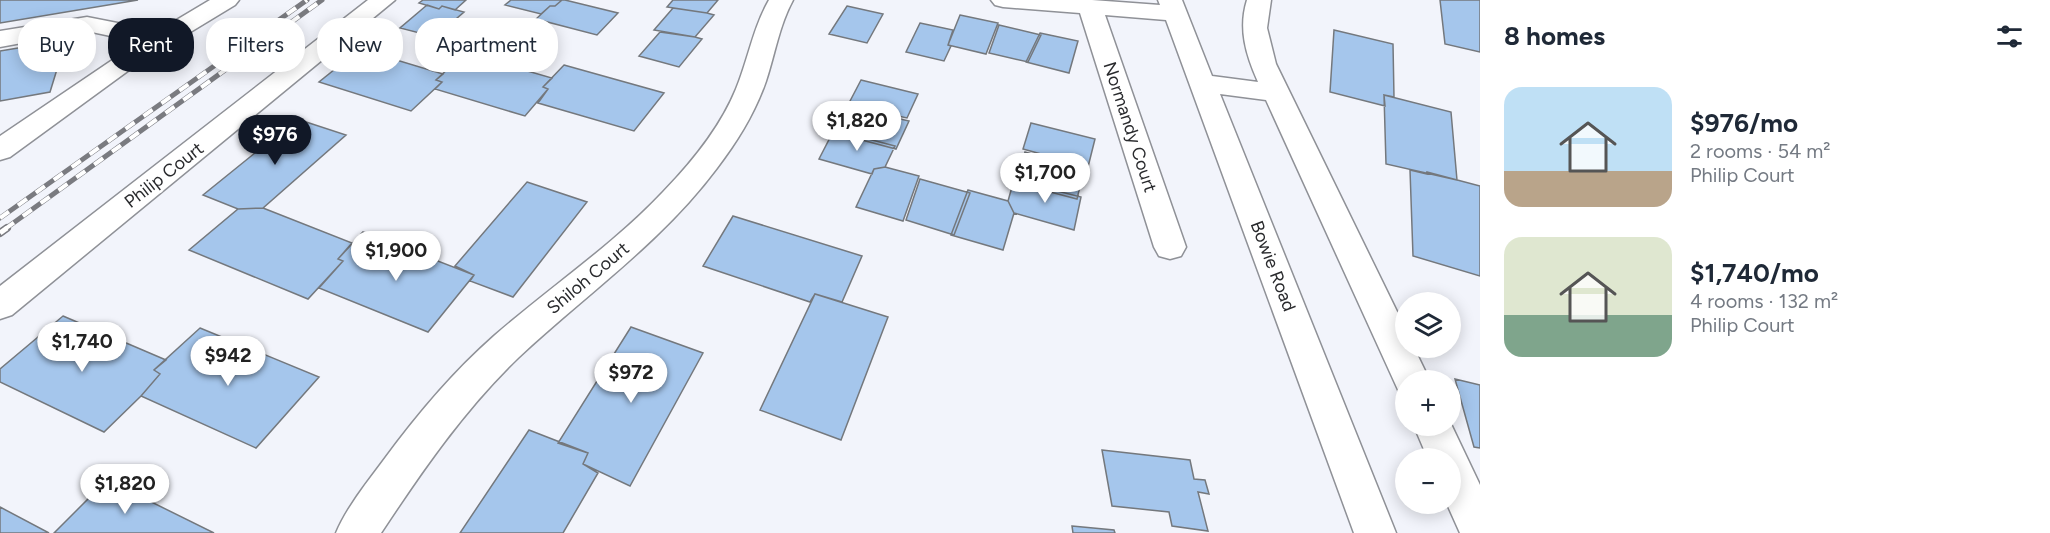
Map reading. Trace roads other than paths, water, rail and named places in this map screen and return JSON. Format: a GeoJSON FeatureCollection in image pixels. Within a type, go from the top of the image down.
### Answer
{"type":"FeatureCollection","features":[{"type":"Feature","properties":{"kind":"street"},"geometry":{"type":"LineString","coordinates":[[194,20],[227,0]]}},
{"type":"Feature","properties":{"kind":"street","name":"Philip Court"},"geometry":{"type":"LineString","coordinates":[[0,305],[383,0]]}},
{"type":"Feature","properties":{"kind":"street","name":"Shiloh Court"},"geometry":{"type":"LineString","coordinates":[[357,533],[432,426],[478,374],[517,338],[645,231],[701,169],[748,92],[781,0]]}},
{"type":"Feature","properties":{"kind":"street"},"geometry":{"type":"LineString","coordinates":[[1003,0],[1090,7],[1173,7]]}},
{"type":"Feature","properties":{"kind":"street"},"geometry":{"type":"LineString","coordinates":[[1259,0],[1254,16],[1255,38],[1276,93],[1407,370]]}},
{"type":"Feature","properties":{"kind":"street","name":"Normandy Court"},"geometry":{"type":"LineString","coordinates":[[1090,7],[1170,247]]}},
{"type":"Feature","properties":{"kind":"street","name":"Bowie Road"},"geometry":{"type":"LineString","coordinates":[[1173,7],[1376,533]]}},
{"type":"Feature","properties":{"kind":"street"},"geometry":{"type":"LineString","coordinates":[[0,39],[87,24],[108,28]]}},
{"type":"Feature","properties":{"kind":"street"},"geometry":{"type":"LineString","coordinates":[[0,150],[110,72]]}},
{"type":"Feature","properties":{"kind":"street"},"geometry":{"type":"LineString","coordinates":[[1202,83],[1276,93]]}},
{"type":"Feature","properties":{"kind":"street"},"geometry":{"type":"LineString","coordinates":[[1461,489],[1480,530]]}},
{"type":"Feature","properties":{"kind":"railway"},"geometry":{"type":"LineString","coordinates":[[0,218],[307,0]]}},
{"type":"Feature","properties":{"kind":"railway"},"geometry":{"type":"LineString","coordinates":[[5,229],[322,0]]}},
{"type":"Feature","properties":{"kind":"railway"},"geometry":{"type":"LineString","coordinates":[[0,233],[7,228]]}}]}
